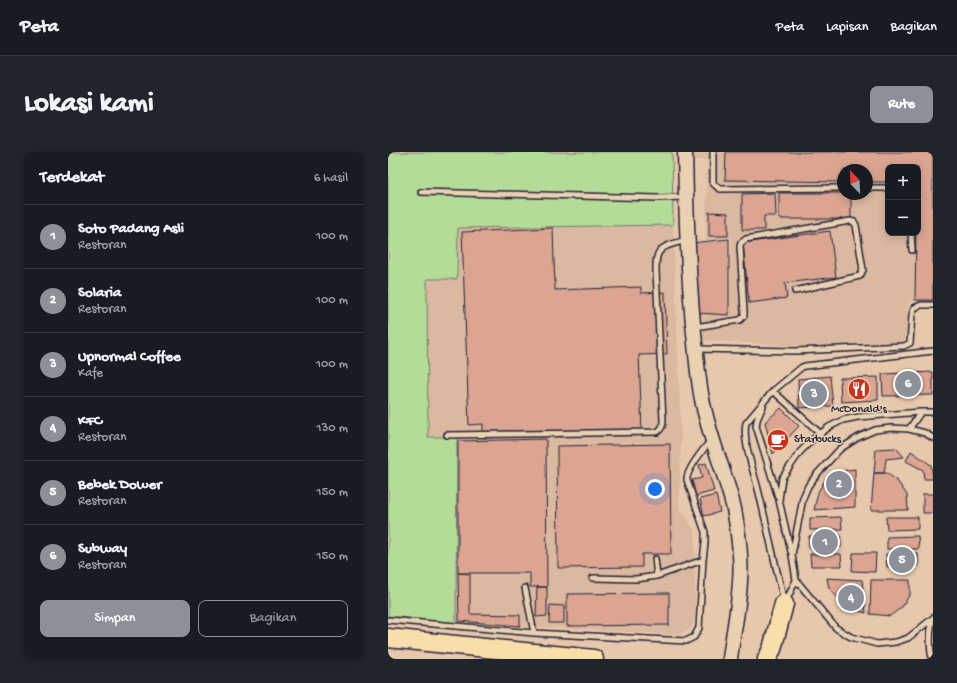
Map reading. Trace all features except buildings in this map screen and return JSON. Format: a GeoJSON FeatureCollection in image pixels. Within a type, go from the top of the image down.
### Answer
{"type":"FeatureCollection","features":[{"type":"Feature","properties":{"kind":"highway"},"geometry":{"type":"LineString","coordinates":[[767,659],[772,649],[784,604]]}},
{"type":"Feature","properties":{"kind":"highway"},"geometry":{"type":"LineString","coordinates":[[388,638],[594,659]]}},
{"type":"Feature","properties":{"kind":"street"},"geometry":{"type":"LineString","coordinates":[[685,152],[687,240],[695,349],[702,398],[711,438],[734,510],[739,549],[741,580],[730,659]]}},
{"type":"Feature","properties":{"kind":"lane"},"geometry":{"type":"LineString","coordinates":[[713,152],[713,183],[720,188],[837,188]]}},
{"type":"Feature","properties":{"kind":"lane"},"geometry":{"type":"LineString","coordinates":[[873,188],[885,188]]}},
{"type":"Feature","properties":{"kind":"lane"},"geometry":{"type":"LineString","coordinates":[[421,192],[658,198],[686,197]]}},
{"type":"Feature","properties":{"kind":"lane"},"geometry":{"type":"LineString","coordinates":[[694,328],[740,320],[744,316],[740,246],[746,239],[854,222],[856,224],[863,270],[860,276],[795,291]]}},
{"type":"Feature","properties":{"kind":"lane"},"geometry":{"type":"LineString","coordinates":[[911,236],[912,250]]}},
{"type":"Feature","properties":{"kind":"lane"},"geometry":{"type":"LineString","coordinates":[[447,435],[657,432],[660,430],[663,421],[656,270],[657,257],[660,251],[666,247],[687,240]]}},
{"type":"Feature","properties":{"kind":"lane"},"geometry":{"type":"LineString","coordinates":[[695,349],[796,351],[904,346],[910,343],[914,308],[921,305],[933,305]]}},
{"type":"Feature","properties":{"kind":"lane"},"geometry":{"type":"LineString","coordinates":[[784,604],[748,451],[745,429],[746,423],[773,391],[805,366],[933,351]]}},
{"type":"Feature","properties":{"kind":"lane"},"geometry":{"type":"LineString","coordinates":[[773,391],[822,434]]}},
{"type":"Feature","properties":{"kind":"lane"},"geometry":{"type":"LineString","coordinates":[[765,399],[756,426],[779,500],[792,555],[796,580],[836,628],[851,637],[877,644],[896,642],[908,638],[932,619]]}},
{"type":"Feature","properties":{"kind":"lane"},"geometry":{"type":"LineString","coordinates":[[909,429],[921,412]]}},
{"type":"Feature","properties":{"kind":"lane"},"geometry":{"type":"LineString","coordinates":[[779,500],[782,478],[800,452],[829,427],[842,420],[858,417],[933,412]]}},
{"type":"Feature","properties":{"kind":"lane"},"geometry":{"type":"LineString","coordinates":[[792,555],[805,492],[817,474],[840,449],[859,437],[875,430],[891,428],[933,433]]}},
{"type":"Feature","properties":{"kind":"lane"},"geometry":{"type":"LineString","coordinates":[[925,433],[933,438]]}},
{"type":"Feature","properties":{"kind":"lane"},"geometry":{"type":"LineString","coordinates":[[388,620],[534,633],[686,641],[694,637],[699,628],[705,532],[686,476],[711,438]]}},
{"type":"Feature","properties":{"kind":"lane"},"geometry":{"type":"LineString","coordinates":[[655,559],[657,576]]}},
{"type":"Feature","properties":{"kind":"lane"},"geometry":{"type":"LineString","coordinates":[[593,578],[636,579],[657,576],[703,560]]}},
{"type":"Feature","properties":{"kind":"lane"},"geometry":{"type":"LineString","coordinates":[[784,604],[796,580]]}},
{"type":"Feature","properties":{"kind":"lane"},"geometry":{"type":"LineString","coordinates":[[525,588],[534,633]]}},
{"type":"Feature","properties":{"kind":"lane"},"geometry":{"type":"LineString","coordinates":[[932,619],[930,635],[932,659]]}},
{"type":"Feature","properties":{"kind":"shaded area"},"geometry":{"type":"Polygon","coordinates":[[[690,152],[933,152],[933,301],[909,301],[905,342],[802,346],[698,340],[697,313],[729,315],[732,237],[706,240],[707,160],[690,160],[690,152]]]}},
{"type":"Feature","properties":{"kind":"shaded area"},"geometry":{"type":"Polygon","coordinates":[[[673,225],[681,435],[679,507],[695,531],[695,616],[691,629],[679,635],[456,623],[457,437],[428,437],[427,279],[457,279],[457,227],[673,225]]]}},
{"type":"Feature","properties":{"kind":"green space"},"geometry":{"type":"Polygon","coordinates":[[[388,152],[672,152],[673,225],[458,228],[457,279],[427,279],[428,437],[457,437],[456,623],[388,616],[388,152]]]}},
{"type":"Feature","properties":{"kind":"place","name":"Subway"},"geometry":{"type":"Point","coordinates":[908,384]}},
{"type":"Feature","properties":{"kind":"place","name":"McDonald's"},"geometry":{"type":"Point","coordinates":[859,389]}},
{"type":"Feature","properties":{"kind":"place","name":"Upnormal Coffee"},"geometry":{"type":"Point","coordinates":[814,394]}},
{"type":"Feature","properties":{"kind":"place","name":"Starbucks"},"geometry":{"type":"Point","coordinates":[778,440]}},
{"type":"Feature","properties":{"kind":"place","name":"Solaria"},"geometry":{"type":"Point","coordinates":[839,484]}},
{"type":"Feature","properties":{"kind":"place","name":"Soto Padang Asli"},"geometry":{"type":"Point","coordinates":[825,542]}},
{"type":"Feature","properties":{"kind":"place","name":"Bebek Dower"},"geometry":{"type":"Point","coordinates":[902,560]}},
{"type":"Feature","properties":{"kind":"place","name":"KFC"},"geometry":{"type":"Point","coordinates":[851,598]}}]}
